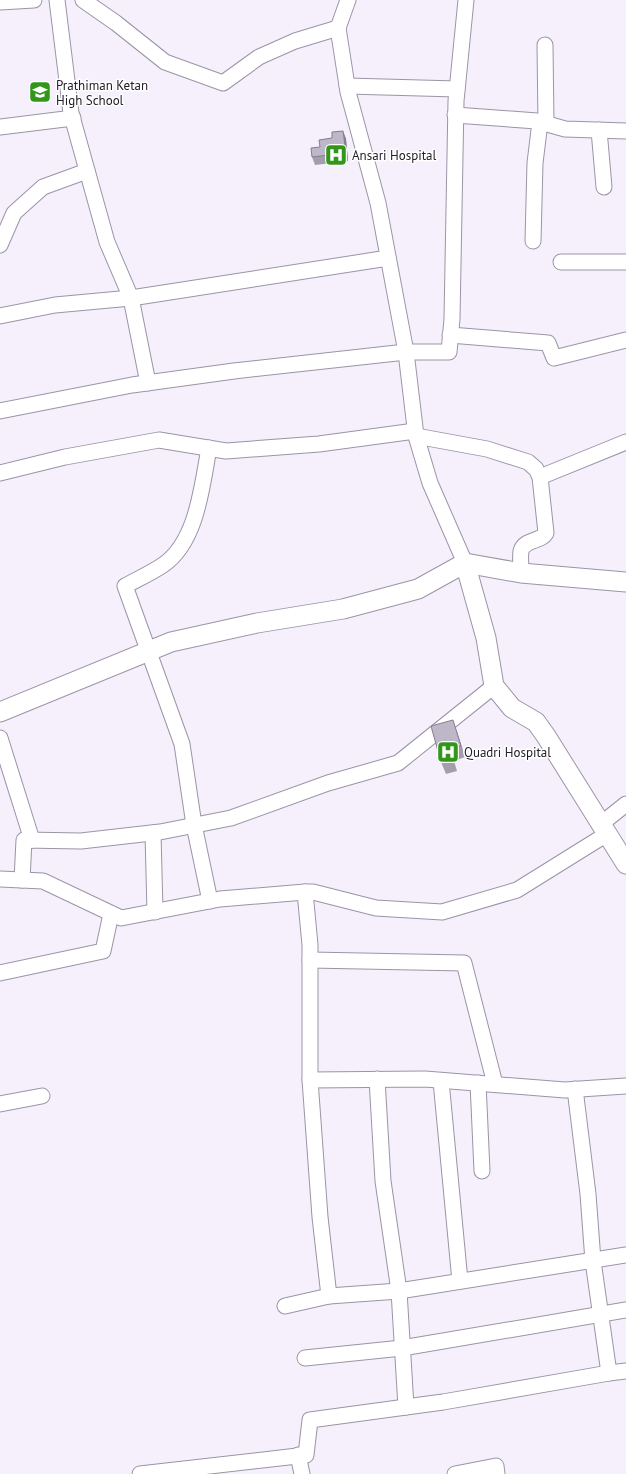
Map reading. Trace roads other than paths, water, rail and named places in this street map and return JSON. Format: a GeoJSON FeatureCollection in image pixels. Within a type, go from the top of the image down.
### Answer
{"type":"FeatureCollection","features":[{"type":"Feature","properties":{"kind":"main road"},"geometry":{"type":"LineString","coordinates":[[465,563],[486,638],[494,686],[512,708],[536,722],[626,864]]}},
{"type":"Feature","properties":{"kind":"main road"},"geometry":{"type":"LineString","coordinates":[[0,712],[170,642],[257,623],[343,609],[418,589],[465,563],[521,573],[626,582]]}},
{"type":"Feature","properties":{"kind":"street"},"geometry":{"type":"LineString","coordinates":[[0,2],[34,0]]}},
{"type":"Feature","properties":{"kind":"street"},"geometry":{"type":"LineString","coordinates":[[57,0],[73,118],[107,242],[131,298],[148,383]]}},
{"type":"Feature","properties":{"kind":"street"},"geometry":{"type":"LineString","coordinates":[[83,0],[116,23],[165,62],[223,83],[259,57],[295,41],[338,28]]}},
{"type":"Feature","properties":{"kind":"street"},"geometry":{"type":"LineString","coordinates":[[348,0],[338,28],[347,86],[378,203],[406,352],[416,434],[430,483],[465,563]]}},
{"type":"Feature","properties":{"kind":"street"},"geometry":{"type":"LineString","coordinates":[[0,411],[148,383],[316,361],[406,352],[449,352],[455,115],[466,0]]}},
{"type":"Feature","properties":{"kind":"street"},"geometry":{"type":"LineString","coordinates":[[533,241],[535,163],[543,123],[545,45]]}},
{"type":"Feature","properties":{"kind":"street"},"geometry":{"type":"LineString","coordinates":[[347,86],[457,89]]}},
{"type":"Feature","properties":{"kind":"street"},"geometry":{"type":"LineString","coordinates":[[455,115],[543,123],[565,130],[626,131]]}},
{"type":"Feature","properties":{"kind":"street"},"geometry":{"type":"LineString","coordinates":[[0,127],[73,118]]}},
{"type":"Feature","properties":{"kind":"street"},"geometry":{"type":"LineString","coordinates":[[598,130],[604,187]]}},
{"type":"Feature","properties":{"kind":"street"},"geometry":{"type":"LineString","coordinates":[[0,246],[14,213],[43,187],[87,171]]}},
{"type":"Feature","properties":{"kind":"street"},"geometry":{"type":"LineString","coordinates":[[0,316],[55,306],[131,298],[388,258]]}},
{"type":"Feature","properties":{"kind":"street"},"geometry":{"type":"LineString","coordinates":[[561,262],[626,262]]}},
{"type":"Feature","properties":{"kind":"street"},"geometry":{"type":"LineString","coordinates":[[450,335],[548,343],[554,358],[626,340]]}},
{"type":"Feature","properties":{"kind":"street"},"geometry":{"type":"LineString","coordinates":[[0,473],[65,457],[159,440],[226,451],[319,444],[416,434],[487,449],[528,462],[536,469],[540,477],[546,533],[544,537],[523,546],[521,551],[521,573]]}},
{"type":"Feature","properties":{"kind":"street"},"geometry":{"type":"LineString","coordinates":[[540,477],[626,442]]}},
{"type":"Feature","properties":{"kind":"street"},"geometry":{"type":"LineString","coordinates":[[209,448],[199,503],[184,544],[164,564],[126,586],[182,744],[194,825],[210,900]]}},
{"type":"Feature","properties":{"kind":"street"},"geometry":{"type":"LineString","coordinates":[[22,880],[24,840],[81,841],[152,833],[231,818],[328,783],[398,763],[494,686]]}},
{"type":"Feature","properties":{"kind":"street"},"geometry":{"type":"LineString","coordinates":[[0,738],[32,840]]}},
{"type":"Feature","properties":{"kind":"street"},"geometry":{"type":"LineString","coordinates":[[0,879],[43,881],[121,918],[210,900],[305,892],[313,892],[376,908],[442,912],[517,890],[604,829],[626,804]]}},
{"type":"Feature","properties":{"kind":"street"},"geometry":{"type":"LineString","coordinates":[[152,833],[155,912]]}},
{"type":"Feature","properties":{"kind":"street"},"geometry":{"type":"LineString","coordinates":[[305,892],[310,938],[310,1080],[319,1210],[330,1296]]}},
{"type":"Feature","properties":{"kind":"street"},"geometry":{"type":"LineString","coordinates":[[0,973],[103,951],[111,914]]}},
{"type":"Feature","properties":{"kind":"street"},"geometry":{"type":"LineString","coordinates":[[310,960],[464,963],[495,1084]]}},
{"type":"Feature","properties":{"kind":"street"},"geometry":{"type":"LineString","coordinates":[[310,1080],[441,1081],[575,1089],[626,1086]]}},
{"type":"Feature","properties":{"kind":"street"},"geometry":{"type":"LineString","coordinates":[[377,1080],[383,1181],[399,1291],[406,1407]]}},
{"type":"Feature","properties":{"kind":"street"},"geometry":{"type":"LineString","coordinates":[[441,1081],[460,1281]]}},
{"type":"Feature","properties":{"kind":"street"},"geometry":{"type":"LineString","coordinates":[[478,1083],[482,1171]]}},
{"type":"Feature","properties":{"kind":"street"},"geometry":{"type":"LineString","coordinates":[[575,1089],[588,1194],[593,1261],[609,1373]]}},
{"type":"Feature","properties":{"kind":"street"},"geometry":{"type":"LineString","coordinates":[[0,1104],[42,1096]]}},
{"type":"Feature","properties":{"kind":"street"},"geometry":{"type":"LineString","coordinates":[[286,1306],[330,1296],[399,1291],[626,1255]]}},
{"type":"Feature","properties":{"kind":"street"},"geometry":{"type":"LineString","coordinates":[[305,1358],[402,1348],[626,1310]]}},
{"type":"Feature","properties":{"kind":"street"},"geometry":{"type":"LineString","coordinates":[[140,1474],[306,1454],[310,1420],[443,1402],[626,1371]]}},
{"type":"Feature","properties":{"kind":"street"},"geometry":{"type":"LineString","coordinates":[[298,1456],[302,1474]]}},
{"type":"Feature","properties":{"kind":"street"},"geometry":{"type":"LineString","coordinates":[[455,1474],[496,1466],[497,1474]]}},
{"type":"Feature","properties":{"kind":"place","name":"Prathiman Ketan High School"},"geometry":{"type":"Point","coordinates":[40,92]}},
{"type":"Feature","properties":{"kind":"place","name":"Ansari Hospital"},"geometry":{"type":"Point","coordinates":[336,155]}},
{"type":"Feature","properties":{"kind":"place","name":"Quadri Hospital"},"geometry":{"type":"Point","coordinates":[448,752]}}]}
